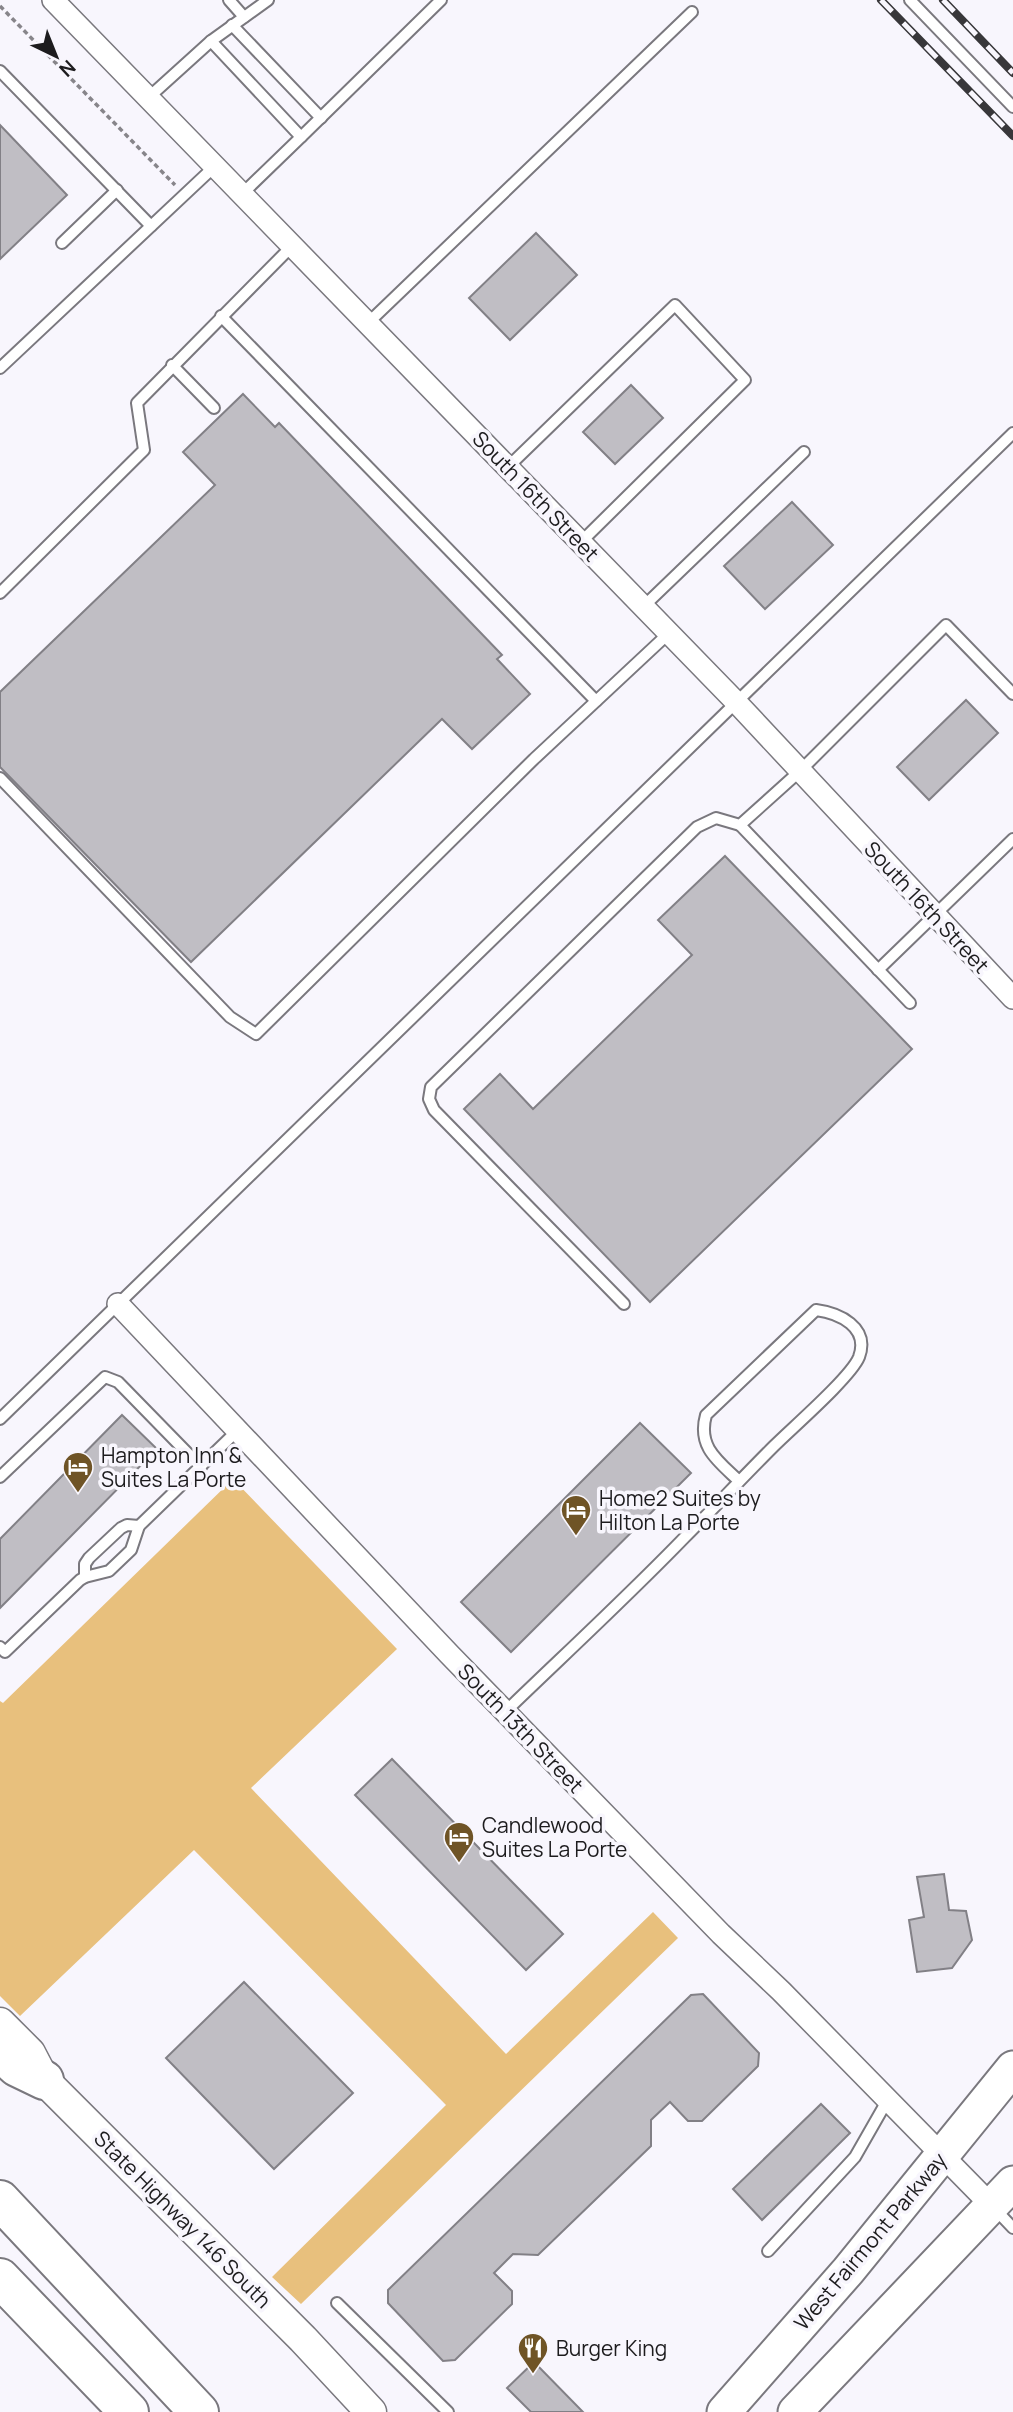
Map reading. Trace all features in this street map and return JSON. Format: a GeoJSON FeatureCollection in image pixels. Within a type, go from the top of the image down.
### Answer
{"type":"FeatureCollection","features":[{"type":"Feature","properties":{"kind":"highway"},"geometry":{"type":"LineString","coordinates":[[0,2052],[17,2067],[44,2080]]}},
{"type":"Feature","properties":{"kind":"highway"},"geometry":{"type":"LineString","coordinates":[[0,2200],[199,2412]]}},
{"type":"Feature","properties":{"kind":"highway"},"geometry":{"type":"LineString","coordinates":[[0,2278],[129,2412]]}},
{"type":"Feature","properties":{"kind":"main road","name":"State Highway 146 South"},"geometry":{"type":"LineString","coordinates":[[0,2022],[30,2053],[44,2080],[267,2303],[371,2412]]}},
{"type":"Feature","properties":{"kind":"main road","name":"West Fairmont Parkway"},"geometry":{"type":"LineString","coordinates":[[724,2412],[848,2271],[1013,2068]]}},
{"type":"Feature","properties":{"kind":"main road"},"geometry":{"type":"LineString","coordinates":[[795,2412],[1006,2205]]}},
{"type":"Feature","properties":{"kind":"street","name":"South 16th Street"},"geometry":{"type":"LineString","coordinates":[[53,0],[736,702],[1013,998]]}},
{"type":"Feature","properties":{"kind":"street","name":"South 13th Street"},"geometry":{"type":"LineString","coordinates":[[118,1304],[505,1712],[941,2156],[1006,2205]]}},
{"type":"Feature","properties":{"kind":"lane"},"geometry":{"type":"LineString","coordinates":[[229,0],[244,17]]}},
{"type":"Feature","properties":{"kind":"lane"},"geometry":{"type":"LineString","coordinates":[[148,99],[211,41],[268,0]]}},
{"type":"Feature","properties":{"kind":"lane"},"geometry":{"type":"LineString","coordinates":[[242,194],[441,0]]}},
{"type":"Feature","properties":{"kind":"lane"},"geometry":{"type":"LineString","coordinates":[[910,0],[1013,107]]}},
{"type":"Feature","properties":{"kind":"lane"},"geometry":{"type":"LineString","coordinates":[[368,323],[692,12]]}},
{"type":"Feature","properties":{"kind":"lane"},"geometry":{"type":"LineString","coordinates":[[232,25],[321,118]]}},
{"type":"Feature","properties":{"kind":"lane"},"geometry":{"type":"LineString","coordinates":[[211,41],[301,137]]}},
{"type":"Feature","properties":{"kind":"lane"},"geometry":{"type":"LineString","coordinates":[[0,71],[151,226]]}},
{"type":"Feature","properties":{"kind":"lane"},"geometry":{"type":"LineString","coordinates":[[0,368],[215,166]]}},
{"type":"Feature","properties":{"kind":"lane"},"geometry":{"type":"LineString","coordinates":[[62,243],[117,190]]}},
{"type":"Feature","properties":{"kind":"lane"},"geometry":{"type":"LineString","coordinates":[[0,593],[144,450],[137,403],[292,246]]}},
{"type":"Feature","properties":{"kind":"lane"},"geometry":{"type":"LineString","coordinates":[[508,467],[675,305],[745,380],[580,542]]}},
{"type":"Feature","properties":{"kind":"lane"},"geometry":{"type":"LineString","coordinates":[[222,316],[596,701]]}},
{"type":"Feature","properties":{"kind":"lane"},"geometry":{"type":"LineString","coordinates":[[172,365],[214,408]]}},
{"type":"Feature","properties":{"kind":"lane"},"geometry":{"type":"LineString","coordinates":[[0,1419],[1013,433]]}},
{"type":"Feature","properties":{"kind":"lane"},"geometry":{"type":"LineString","coordinates":[[643,607],[804,452]]}},
{"type":"Feature","properties":{"kind":"lane"},"geometry":{"type":"LineString","coordinates":[[740,825],[800,771],[946,625],[1013,694]]}},
{"type":"Feature","properties":{"kind":"lane"},"geometry":{"type":"LineString","coordinates":[[0,778],[230,1017],[256,1034],[534,759],[669,633]]}},
{"type":"Feature","properties":{"kind":"lane"},"geometry":{"type":"LineString","coordinates":[[624,1304],[435,1111],[429,1099],[431,1087],[696,827],[716,818],[740,825],[910,1003]]}},
{"type":"Feature","properties":{"kind":"lane"},"geometry":{"type":"LineString","coordinates":[[878,970],[1013,839]]}},
{"type":"Feature","properties":{"kind":"lane"},"geometry":{"type":"LineString","coordinates":[[505,1712],[686,1537],[842,1378],[858,1359],[862,1344],[856,1331],[844,1317],[816,1310],[706,1415],[702,1429],[712,1455],[739,1481]]}},
{"type":"Feature","properties":{"kind":"lane"},"geometry":{"type":"LineString","coordinates":[[0,1477],[106,1377],[118,1381],[201,1467]]}},
{"type":"Feature","properties":{"kind":"lane"},"geometry":{"type":"LineString","coordinates":[[0,1647],[5,1652],[85,1577],[110,1571],[131,1550],[139,1526],[238,1430]]}},
{"type":"Feature","properties":{"kind":"lane"},"geometry":{"type":"LineString","coordinates":[[85,1577],[85,1564],[89,1558],[113,1535],[127,1525],[139,1526]]}},
{"type":"Feature","properties":{"kind":"lane"},"geometry":{"type":"LineString","coordinates":[[768,2251],[855,2157],[887,2101]]}},
{"type":"Feature","properties":{"kind":"lane"},"geometry":{"type":"LineString","coordinates":[[337,2303],[448,2412]]}},
{"type":"Feature","properties":{"kind":"path"},"geometry":{"type":"LineString","coordinates":[[0,6],[185,194]]}},
{"type":"Feature","properties":{"kind":"shaded area"},"geometry":{"type":"Polygon","coordinates":[[[233,1479],[397,1649],[251,1788],[506,2054],[653,1912],[678,1938],[301,2304],[272,2277],[446,2105],[194,1850],[20,2016],[0,1996],[0,1701],[3,1703],[233,1479]]]}},
{"type":"Feature","properties":{"kind":"building"},"geometry":{"type":"Polygon","coordinates":[[[0,125],[67,195],[0,259],[0,125]]]}},
{"type":"Feature","properties":{"kind":"building"},"geometry":{"type":"Polygon","coordinates":[[[536,233],[577,275],[510,340],[469,298],[536,233]]]}},
{"type":"Feature","properties":{"kind":"building"},"geometry":{"type":"Polygon","coordinates":[[[631,385],[663,418],[615,464],[583,432],[631,385]]]}},
{"type":"Feature","properties":{"kind":"building"},"geometry":{"type":"Polygon","coordinates":[[[243,394],[275,427],[279,423],[502,655],[497,659],[530,694],[472,749],[442,719],[191,962],[0,767],[0,692],[215,485],[183,452],[243,394]]]}},
{"type":"Feature","properties":{"kind":"building"},"geometry":{"type":"Polygon","coordinates":[[[792,502],[833,545],[765,609],[724,566],[792,502]]]}},
{"type":"Feature","properties":{"kind":"building"},"geometry":{"type":"Polygon","coordinates":[[[966,700],[998,733],[929,800],[897,767],[966,700]]]}},
{"type":"Feature","properties":{"kind":"building"},"geometry":{"type":"Polygon","coordinates":[[[725,856],[912,1049],[650,1302],[464,1109],[500,1074],[533,1109],[692,955],[658,920],[725,856]]]}},
{"type":"Feature","properties":{"kind":"building","name":"Hampton Inn & Suites La Porte"},"geometry":{"type":"Polygon","coordinates":[[[122,1415],[157,1449],[0,1608],[0,1539],[122,1415]]]}},
{"type":"Feature","properties":{"kind":"building","name":"Home2 Suites by Hilton La Porte"},"geometry":{"type":"Polygon","coordinates":[[[640,1423],[691,1473],[511,1652],[461,1602],[640,1423]]]}},
{"type":"Feature","properties":{"kind":"building","name":"Candlewood Suites La Porte"},"geometry":{"type":"Polygon","coordinates":[[[392,1759],[563,1934],[526,1970],[355,1795],[392,1759]]]}},
{"type":"Feature","properties":{"kind":"building"},"geometry":{"type":"Polygon","coordinates":[[[944,1874],[949,1910],[966,1911],[972,1940],[952,1968],[917,1972],[909,1920],[924,1917],[917,1877],[944,1874]]]}},
{"type":"Feature","properties":{"kind":"building"},"geometry":{"type":"Polygon","coordinates":[[[244,1982],[353,2093],[274,2169],[166,2058],[244,1982]]]}},
{"type":"Feature","properties":{"kind":"building"},"geometry":{"type":"Polygon","coordinates":[[[703,1994],[759,2053],[758,2066],[702,2121],[688,2121],[670,2102],[651,2120],[651,2146],[538,2255],[513,2254],[494,2273],[512,2291],[512,2304],[455,2360],[443,2361],[388,2303],[388,2290],[691,1995],[703,1994]]]}},
{"type":"Feature","properties":{"kind":"building"},"geometry":{"type":"Polygon","coordinates":[[[821,2104],[850,2133],[762,2220],[733,2189],[821,2104]]]}},
{"type":"Feature","properties":{"kind":"building","name":"Burger King"},"geometry":{"type":"Polygon","coordinates":[[[534,2362],[583,2412],[531,2412],[507,2388],[534,2362]]]}},
{"type":"Feature","properties":{"kind":"railway"},"geometry":{"type":"LineString","coordinates":[[881,0],[1013,136]]}},
{"type":"Feature","properties":{"kind":"railway"},"geometry":{"type":"LineString","coordinates":[[943,0],[1013,73]]}},
{"type":"Feature","properties":{"kind":"place","name":"Hampton Inn & Suites La Porte"},"geometry":{"type":"Point","coordinates":[78,1494]}},
{"type":"Feature","properties":{"kind":"place","name":"Home2 Suites by Hilton La Porte"},"geometry":{"type":"Point","coordinates":[576,1537]}},
{"type":"Feature","properties":{"kind":"place","name":"Candlewood Suites La Porte"},"geometry":{"type":"Point","coordinates":[459,1864]}},
{"type":"Feature","properties":{"kind":"place","name":"Burger King"},"geometry":{"type":"Point","coordinates":[533,2375]}}]}
